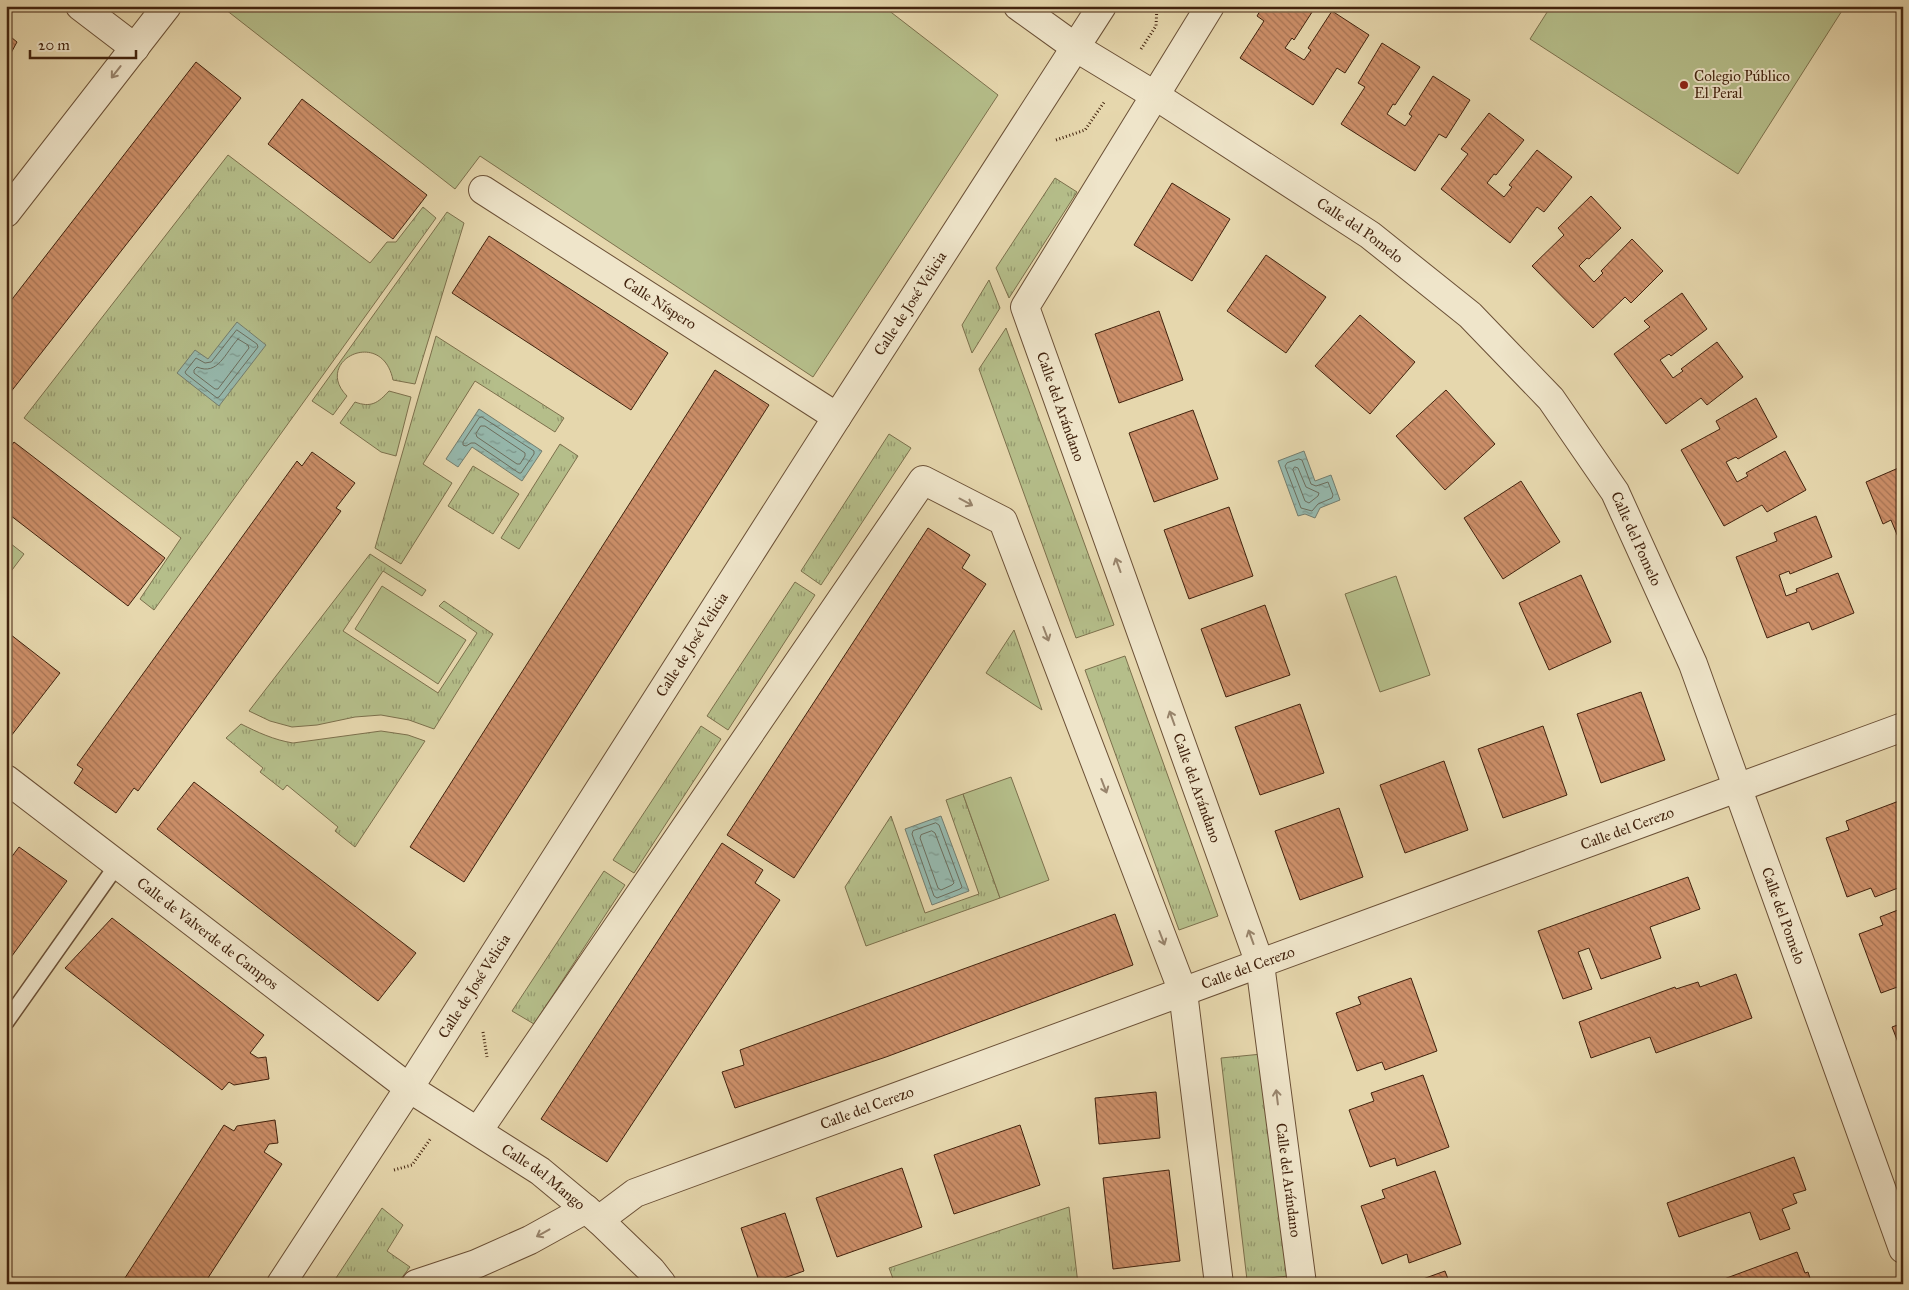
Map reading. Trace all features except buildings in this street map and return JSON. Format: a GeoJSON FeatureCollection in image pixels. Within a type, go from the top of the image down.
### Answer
{"type":"FeatureCollection","features":[{"type":"Feature","properties":{"kind":"street"},"geometry":{"type":"LineString","coordinates":[[80,6],[135,48]]}},
{"type":"Feature","properties":{"kind":"street"},"geometry":{"type":"LineString","coordinates":[[6,212],[167,6]]}},
{"type":"Feature","properties":{"kind":"street","name":"Calle del Pomelo"},"geometry":{"type":"LineString","coordinates":[[1018,6],[1075,47],[1156,96],[1370,235],[1470,315],[1551,399],[1615,492],[1693,664],[1903,1249]]}},
{"type":"Feature","properties":{"kind":"street","name":"Calle de José Velicia"},"geometry":{"type":"LineString","coordinates":[[281,1284],[409,1088],[837,416],[1102,6]]}},
{"type":"Feature","properties":{"kind":"street"},"geometry":{"type":"LineString","coordinates":[[1156,96],[1210,6]]}},
{"type":"Feature","properties":{"kind":"street","name":"Calle del Arándano"},"geometry":{"type":"LineString","coordinates":[[1156,96],[1025,308],[1260,964],[1302,1284]]}},
{"type":"Feature","properties":{"kind":"street","name":"Calle Níspero"},"geometry":{"type":"LineString","coordinates":[[483,190],[837,416]]}},
{"type":"Feature","properties":{"kind":"street"},"geometry":{"type":"LineString","coordinates":[[478,1131],[923,480],[1002,521],[1183,992],[1219,1284]]}},
{"type":"Feature","properties":{"kind":"street","name":"Calle del Cerezo"},"geometry":{"type":"LineString","coordinates":[[593,1214],[635,1193],[1903,727]]}},
{"type":"Feature","properties":{"kind":"street","name":"Calle de Valverde de Campos"},"geometry":{"type":"LineString","coordinates":[[6,779],[409,1088]]}},
{"type":"Feature","properties":{"kind":"street","name":"Calle del Mango"},"geometry":{"type":"LineString","coordinates":[[409,1088],[540,1172],[593,1214],[651,1270],[662,1284]]}},
{"type":"Feature","properties":{"kind":"street"},"geometry":{"type":"LineString","coordinates":[[416,1284],[476,1264],[593,1214]]}},
{"type":"Feature","properties":{"kind":"lane"},"geometry":{"type":"LineString","coordinates":[[6,1022],[117,865]]}},
{"type":"Feature","properties":{"kind":"green space"},"geometry":{"type":"Polygon","coordinates":[[[221,6],[883,6],[998,95],[813,377],[480,156],[455,189],[221,6]]]}},
{"type":"Feature","properties":{"kind":"green space","name":"Colegio Público El Peral"},"geometry":{"type":"Polygon","coordinates":[[[1551,6],[1845,6],[1738,174],[1530,39],[1551,6]]]}},
{"type":"Feature","properties":{"kind":"green space"},"geometry":{"type":"Polygon","coordinates":[[[228,155],[370,263],[387,242],[396,242],[423,207],[436,218],[154,610],[140,599],[181,538],[24,418],[228,155]]]}},
{"type":"Feature","properties":{"kind":"green space"},"geometry":{"type":"Polygon","coordinates":[[[1055,178],[1077,192],[1009,298],[996,268],[1055,178]]]}},
{"type":"Feature","properties":{"kind":"green space"},"geometry":{"type":"Polygon","coordinates":[[[447,212],[464,223],[415,384],[393,380],[386,364],[376,355],[364,352],[353,355],[343,361],[338,371],[338,383],[347,396],[333,415],[312,401],[447,212]]]}},
{"type":"Feature","properties":{"kind":"green space"},"geometry":{"type":"Polygon","coordinates":[[[989,280],[1000,308],[972,353],[962,325],[989,280]]]}},
{"type":"Feature","properties":{"kind":"green space"},"geometry":{"type":"Polygon","coordinates":[[[1006,328],[1114,625],[1076,638],[979,369],[1006,328]]]}},
{"type":"Feature","properties":{"kind":"green space"},"geometry":{"type":"Polygon","coordinates":[[[436,336],[564,418],[555,432],[475,381],[423,464],[452,483],[401,564],[375,548],[436,336]]]}},
{"type":"Feature","properties":{"kind":"green space"},"geometry":{"type":"Polygon","coordinates":[[[389,391],[411,397],[396,456],[381,452],[340,423],[355,402],[361,404],[374,403],[389,391]]]}},
{"type":"Feature","properties":{"kind":"green space"},"geometry":{"type":"Polygon","coordinates":[[[889,434],[911,448],[821,585],[801,571],[889,434]]]}},
{"type":"Feature","properties":{"kind":"green space"},"geometry":{"type":"Polygon","coordinates":[[[560,444],[578,456],[519,549],[501,538],[560,444]]]}},
{"type":"Feature","properties":{"kind":"green space"},"geometry":{"type":"Polygon","coordinates":[[[473,466],[519,494],[493,534],[448,506],[473,466]]]}},
{"type":"Feature","properties":{"kind":"green space"},"geometry":{"type":"Polygon","coordinates":[[[6,540],[24,554],[6,578],[6,540]]]}},
{"type":"Feature","properties":{"kind":"green space"},"geometry":{"type":"Polygon","coordinates":[[[370,554],[426,590],[422,596],[383,571],[343,631],[438,693],[477,633],[439,606],[444,601],[493,634],[434,729],[409,720],[381,715],[292,727],[270,721],[249,711],[370,554]]]}},
{"type":"Feature","properties":{"kind":"green space"},"geometry":{"type":"Polygon","coordinates":[[[1396,576],[1430,675],[1380,692],[1345,594],[1396,576]]]}},
{"type":"Feature","properties":{"kind":"green space"},"geometry":{"type":"Polygon","coordinates":[[[795,582],[815,595],[728,730],[707,716],[795,582]]]}},
{"type":"Feature","properties":{"kind":"green space"},"geometry":{"type":"Polygon","coordinates":[[[382,586],[466,640],[438,684],[355,629],[382,586]]]}},
{"type":"Feature","properties":{"kind":"green space"},"geometry":{"type":"Polygon","coordinates":[[[1014,630],[1042,710],[986,673],[1014,630]]]}},
{"type":"Feature","properties":{"kind":"green space"},"geometry":{"type":"Polygon","coordinates":[[[1125,656],[1218,916],[1179,930],[1085,670],[1125,656]]]}},
{"type":"Feature","properties":{"kind":"green space"},"geometry":{"type":"Polygon","coordinates":[[[241,724],[272,738],[293,743],[381,731],[408,735],[425,741],[355,847],[335,831],[338,827],[287,785],[283,790],[260,772],[263,768],[226,738],[241,724]]]}},
{"type":"Feature","properties":{"kind":"green space"},"geometry":{"type":"Polygon","coordinates":[[[701,726],[721,739],[634,873],[613,860],[701,726]]]}},
{"type":"Feature","properties":{"kind":"green space"},"geometry":{"type":"Polygon","coordinates":[[[1011,777],[1049,880],[1000,898],[963,794],[1011,777]]]}},
{"type":"Feature","properties":{"kind":"green space"},"geometry":{"type":"Polygon","coordinates":[[[963,794],[1000,898],[866,946],[845,887],[891,816],[925,913],[979,894],[946,800],[963,794]]]}},
{"type":"Feature","properties":{"kind":"green space"},"geometry":{"type":"Polygon","coordinates":[[[604,871],[625,885],[534,1024],[512,1011],[604,871]]]}},
{"type":"Feature","properties":{"kind":"green space"},"geometry":{"type":"Polygon","coordinates":[[[1262,1054],[1289,1276],[1247,1280],[1221,1058],[1262,1054]]]}},
{"type":"Feature","properties":{"kind":"green space"},"geometry":{"type":"Polygon","coordinates":[[[1069,1207],[1078,1284],[895,1284],[889,1268],[1069,1207]]]}},
{"type":"Feature","properties":{"kind":"green space"},"geometry":{"type":"Polygon","coordinates":[[[382,1208],[403,1225],[387,1251],[410,1267],[400,1280],[394,1284],[338,1284],[334,1281],[382,1208]]]}},
{"type":"Feature","properties":{"kind":"water"},"geometry":{"type":"Polygon","coordinates":[[[237,322],[266,345],[219,406],[177,373],[195,350],[208,359],[237,322]]]}},
{"type":"Feature","properties":{"kind":"water"},"geometry":{"type":"Polygon","coordinates":[[[479,409],[542,451],[522,481],[472,447],[458,467],[446,459],[479,409]]]}},
{"type":"Feature","properties":{"kind":"water"},"geometry":{"type":"Polygon","coordinates":[[[1304,451],[1315,481],[1331,475],[1340,500],[1320,508],[1315,518],[1305,514],[1298,516],[1278,461],[1304,451]]]}},
{"type":"Feature","properties":{"kind":"water"},"geometry":{"type":"Polygon","coordinates":[[[941,816],[969,891],[932,905],[905,829],[941,816]]]}},
{"type":"Feature","properties":{"kind":"place","name":"Colegio Público El Peral"},"geometry":{"type":"Point","coordinates":[1684,85]}}]}
